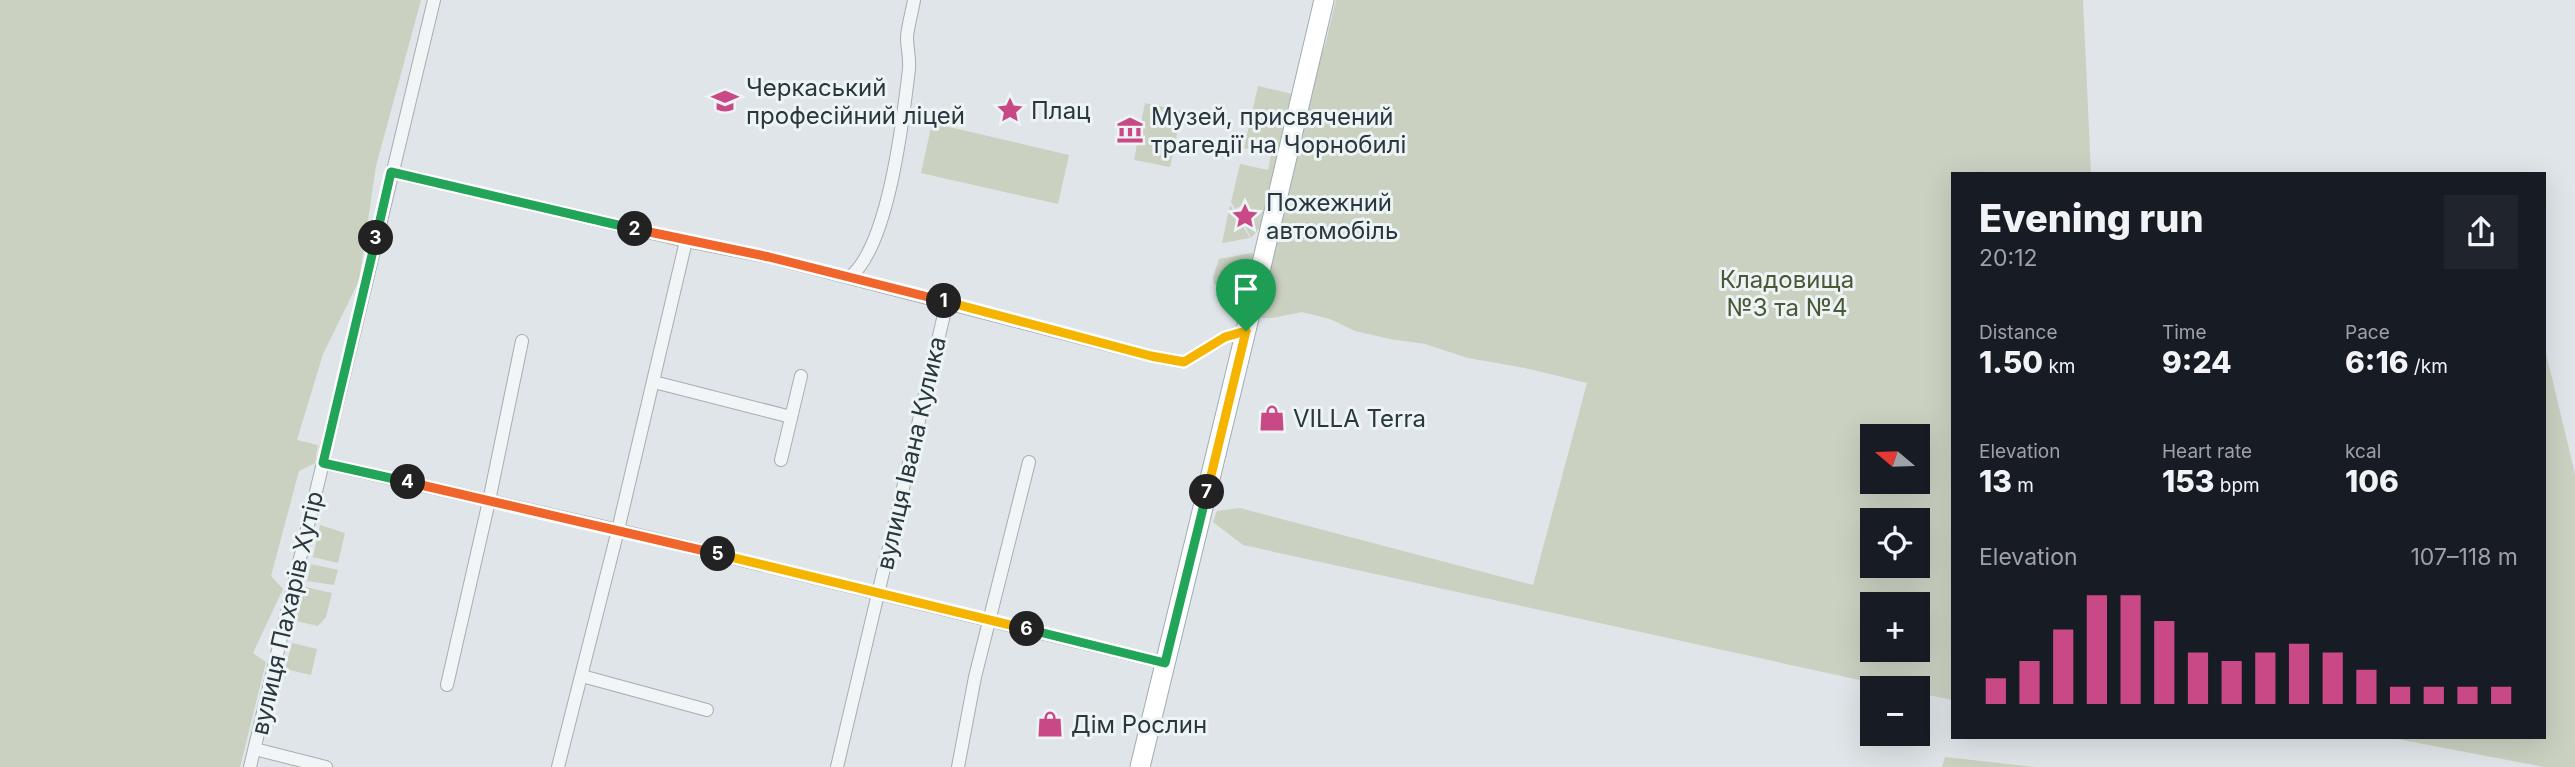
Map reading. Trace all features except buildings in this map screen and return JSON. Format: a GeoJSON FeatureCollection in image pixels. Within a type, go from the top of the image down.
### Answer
{"type":"FeatureCollection","features":[{"type":"Feature","properties":{"kind":"main road"},"geometry":{"type":"LineString","coordinates":[[1140,767],[1324,0]]}},
{"type":"Feature","properties":{"kind":"street","name":"вулиця Пахарів Хутір"},"geometry":{"type":"LineString","coordinates":[[250,767],[434,0]]}},
{"type":"Feature","properties":{"kind":"street"},"geometry":{"type":"LineString","coordinates":[[850,276],[858,270],[873,242],[895,162],[910,65],[907,36],[914,0]]}},
{"type":"Feature","properties":{"kind":"street"},"geometry":{"type":"LineString","coordinates":[[391,172],[686,241],[850,276],[1151,356],[1184,362],[1225,337],[1246,331]]}},
{"type":"Feature","properties":{"kind":"street"},"geometry":{"type":"LineString","coordinates":[[558,767],[618,530],[686,241]]}},
{"type":"Feature","properties":{"kind":"street","name":"вулиця Івана Кулика"},"geometry":{"type":"LineString","coordinates":[[836,767],[947,302]]}},
{"type":"Feature","properties":{"kind":"street"},"geometry":{"type":"LineString","coordinates":[[447,685],[522,341]]}},
{"type":"Feature","properties":{"kind":"street"},"geometry":{"type":"LineString","coordinates":[[781,460],[801,376]]}},
{"type":"Feature","properties":{"kind":"street"},"geometry":{"type":"LineString","coordinates":[[654,382],[791,417]]}},
{"type":"Feature","properties":{"kind":"street"},"geometry":{"type":"LineString","coordinates":[[958,767],[975,677],[1029,462]]}},
{"type":"Feature","properties":{"kind":"street"},"geometry":{"type":"LineString","coordinates":[[323,463],[618,530],[1165,663]]}},
{"type":"Feature","properties":{"kind":"street"},"geometry":{"type":"LineString","coordinates":[[582,676],[707,710]]}},
{"type":"Feature","properties":{"kind":"street"},"geometry":{"type":"LineString","coordinates":[[255,749],[326,767]]}},
{"type":"Feature","properties":{"kind":"green space"},"geometry":{"type":"Polygon","coordinates":[[[0,0],[421,0],[376,166],[359,281],[323,354],[297,440],[318,445],[315,463],[299,471],[271,576],[283,589],[253,653],[266,662],[240,767],[0,767],[0,0]]]}},
{"type":"Feature","properties":{"kind":"green space","name":"Кладовища №3 та №4"},"geometry":{"type":"Polygon","coordinates":[[[1336,0],[2083,0],[2091,172],[1951,172],[1951,700],[1930,695],[1930,676],[1860,676],[1860,680],[1243,545],[1213,522],[1217,511],[1240,508],[1533,585],[1587,383],[1468,358],[1425,344],[1355,331],[1330,319],[1302,312],[1257,318],[1316,66],[1325,45],[1336,0]]]}},
{"type":"Feature","properties":{"kind":"green space"},"geometry":{"type":"Polygon","coordinates":[[[1258,86],[1292,94],[1262,225],[1251,238],[1245,226],[1252,221],[1243,205],[1235,209],[1231,202],[1240,164],[1268,170],[1271,155],[1244,148],[1258,86]]]}},
{"type":"Feature","properties":{"kind":"green space"},"geometry":{"type":"Polygon","coordinates":[[[1145,103],[1182,111],[1170,167],[1134,160],[1145,103]]]}},
{"type":"Feature","properties":{"kind":"green space"},"geometry":{"type":"Polygon","coordinates":[[[932,123],[1069,155],[1058,204],[921,173],[932,123]]]}},
{"type":"Feature","properties":{"kind":"green space"},"geometry":{"type":"Polygon","coordinates":[[[1230,205],[1250,238],[1222,243],[1230,205]]]}},
{"type":"Feature","properties":{"kind":"green space"},"geometry":{"type":"Polygon","coordinates":[[[1252,253],[1255,257],[1245,287],[1230,290],[1214,284],[1213,277],[1219,259],[1252,253]]]}},
{"type":"Feature","properties":{"kind":"green space"},"geometry":{"type":"Polygon","coordinates":[[[2546,353],[2575,474],[2575,767],[2544,767],[2397,739],[2546,739],[2546,353]]]}},
{"type":"Feature","properties":{"kind":"green space"},"geometry":{"type":"Polygon","coordinates":[[[320,525],[345,533],[338,563],[313,557],[320,525]]]}},
{"type":"Feature","properties":{"kind":"green space"},"geometry":{"type":"Polygon","coordinates":[[[311,564],[338,570],[334,585],[307,581],[311,564]]]}},
{"type":"Feature","properties":{"kind":"green space"},"geometry":{"type":"Polygon","coordinates":[[[305,587],[332,593],[326,617],[318,626],[296,621],[305,587]]]}},
{"type":"Feature","properties":{"kind":"green space"},"geometry":{"type":"Polygon","coordinates":[[[292,643],[317,649],[311,675],[285,669],[292,643]]]}},
{"type":"Feature","properties":{"kind":"green space"},"geometry":{"type":"Polygon","coordinates":[[[1945,757],[2034,767],[1942,767],[1945,757]]]}},
{"type":"Feature","properties":{"kind":"place","name":"Черкаський професійний ліцей"},"geometry":{"type":"Point","coordinates":[725,101]}},
{"type":"Feature","properties":{"kind":"place","name":"Плац"},"geometry":{"type":"Point","coordinates":[1010,110]}},
{"type":"Feature","properties":{"kind":"place","name":"Музей, присвячений трагедії на Чорнобилі"},"geometry":{"type":"Point","coordinates":[1130,130]}},
{"type":"Feature","properties":{"kind":"place","name":"Пожежний автомобіль"},"geometry":{"type":"Point","coordinates":[1245,216]}},
{"type":"Feature","properties":{"kind":"place","name":"VILLA Terra"},"geometry":{"type":"Point","coordinates":[1272,418]}},
{"type":"Feature","properties":{"kind":"place","name":"Дім Рослин"},"geometry":{"type":"Point","coordinates":[1050,724]}},
{"type":"Feature","properties":{"kind":"route"},"geometry":{"type":"LineString","coordinates":[[391,172],[686,241],[850,276],[1151,356],[1184,362],[1225,337],[1246,331],[1165,663],[618,530],[323,463],[391,172]]}}]}
